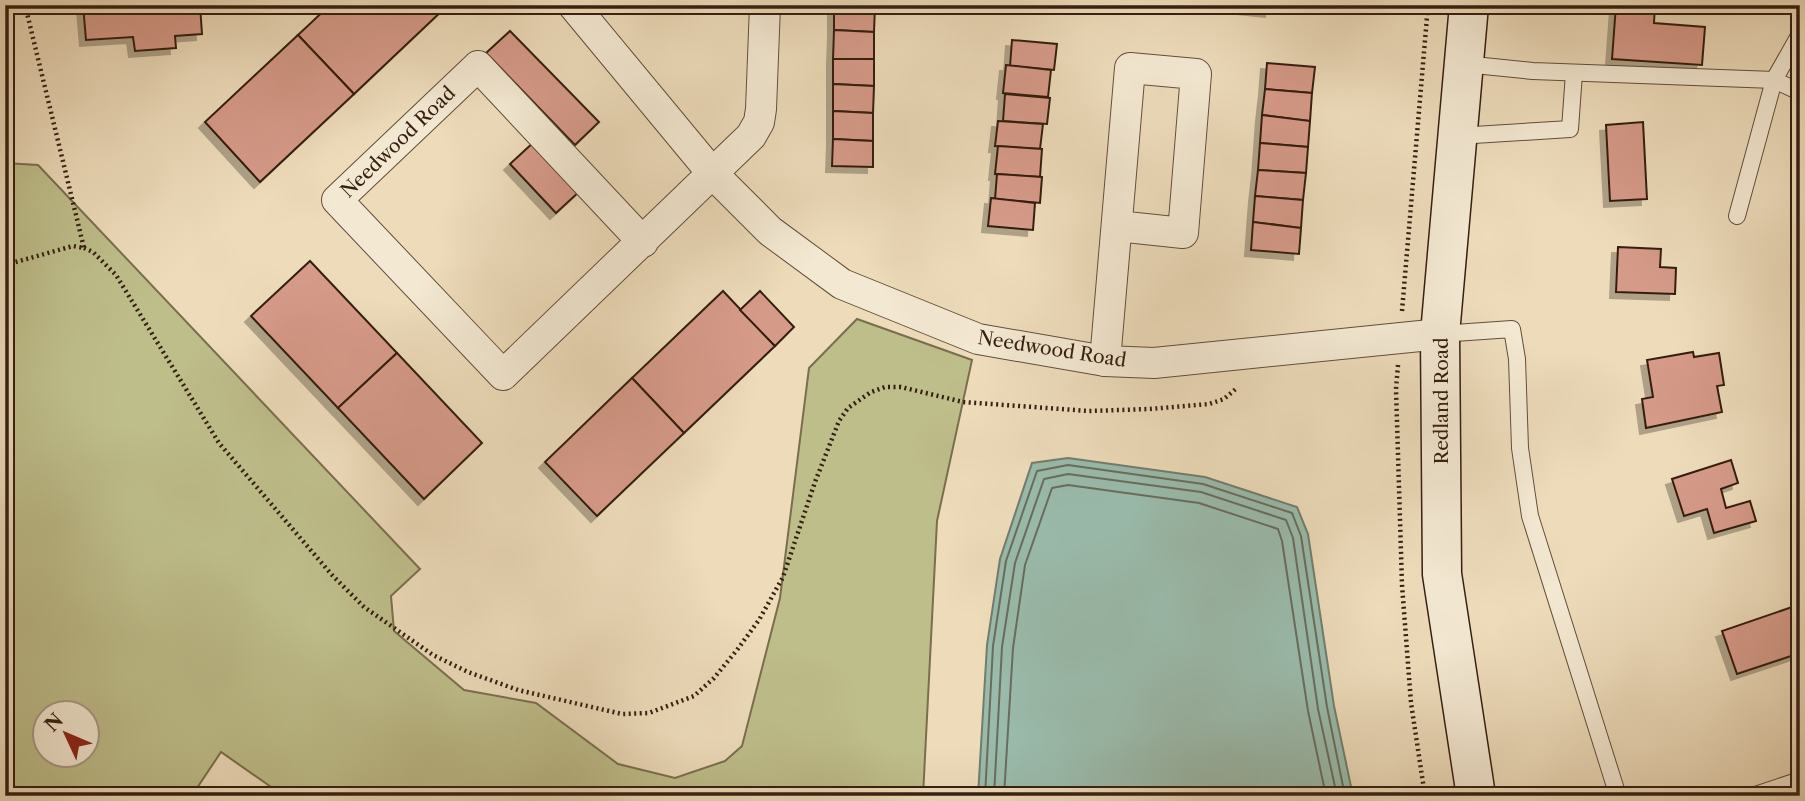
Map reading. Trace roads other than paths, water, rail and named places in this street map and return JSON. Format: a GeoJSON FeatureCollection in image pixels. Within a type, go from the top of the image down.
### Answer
{"type":"FeatureCollection","features":[{"type":"Feature","properties":{"kind":"main road","name":"Redland Road"},"geometry":{"type":"LineString","coordinates":[[1469,5],[1440,334],[1442,574],[1476,796]]}},
{"type":"Feature","properties":{"kind":"street"},"geometry":{"type":"LineString","coordinates":[[713,174],[751,136],[759,122],[765,5]]}},
{"type":"Feature","properties":{"kind":"street","name":"Needwood Road"},"geometry":{"type":"LineString","coordinates":[[586,9],[713,174],[770,231],[842,284],[978,339],[1105,360],[1154,363],[1440,334]]}},
{"type":"Feature","properties":{"kind":"street","name":"Needwood Road"},"geometry":{"type":"LineString","coordinates":[[643,242],[478,66],[337,200],[503,375],[643,242],[713,174]]}},
{"type":"Feature","properties":{"kind":"street"},"geometry":{"type":"LineString","coordinates":[[1105,360],[1130,68],[1196,74],[1183,233],[1117,226]]}},
{"type":"Feature","properties":{"kind":"lane"},"geometry":{"type":"LineString","coordinates":[[1737,216],[1774,80],[1800,34]]}},
{"type":"Feature","properties":{"kind":"lane"},"geometry":{"type":"LineString","coordinates":[[1464,64],[1533,71],[1774,80],[1800,92]]}},
{"type":"Feature","properties":{"kind":"lane"},"geometry":{"type":"LineString","coordinates":[[1458,136],[1570,130],[1574,73]]}},
{"type":"Feature","properties":{"kind":"lane"},"geometry":{"type":"LineString","coordinates":[[1440,334],[1512,329],[1517,359],[1520,448],[1530,516],[1618,796]]}},
{"type":"Feature","properties":{"kind":"lane"},"geometry":{"type":"LineString","coordinates":[[1752,796],[1800,780]]}},
{"type":"Feature","properties":{"kind":"water"},"geometry":{"type":"Polygon","coordinates":[[[1068,458],[1205,477],[1297,507],[1308,534],[1334,706],[1353,796],[978,796],[987,645],[1000,559],[1032,463],[1068,458]]]}}]}
